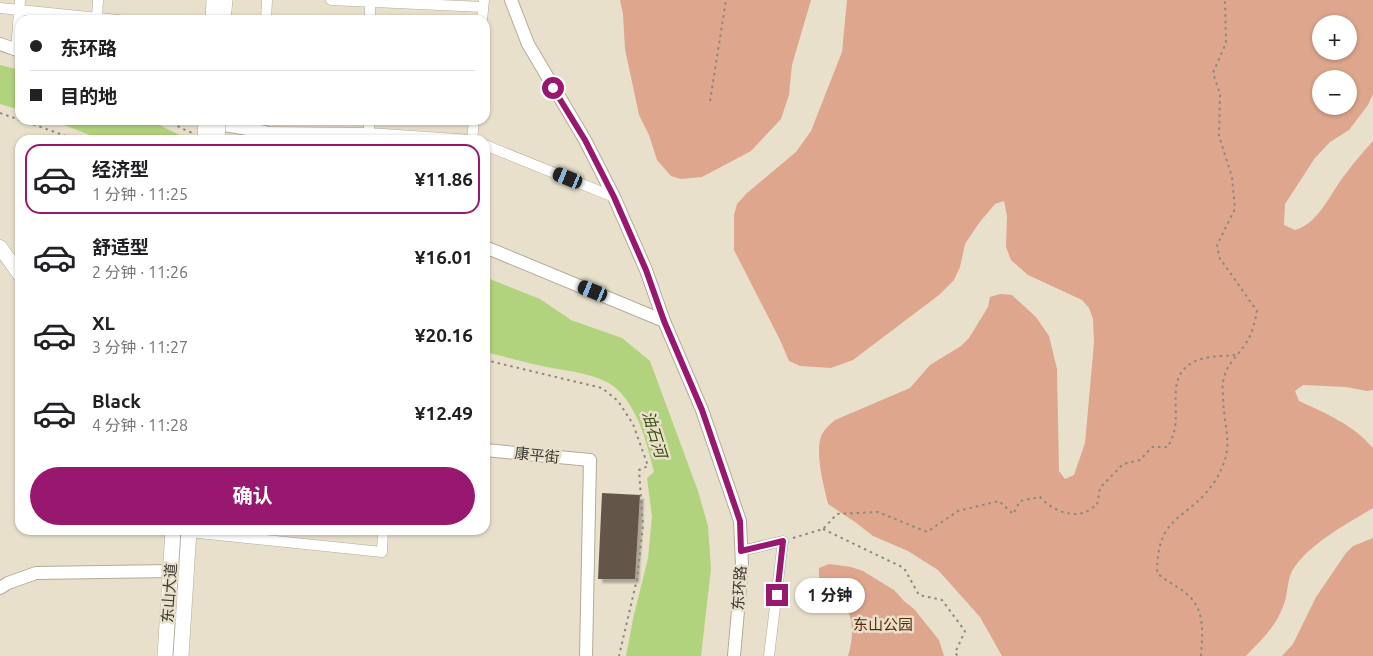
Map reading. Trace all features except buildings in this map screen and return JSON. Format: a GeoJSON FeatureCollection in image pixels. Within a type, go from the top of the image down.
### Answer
{"type":"FeatureCollection","features":[{"type":"Feature","properties":{"kind":"main road"},"geometry":{"type":"LineString","coordinates":[[213,15],[214,0]]}},
{"type":"Feature","properties":{"kind":"main road"},"geometry":{"type":"LineString","coordinates":[[224,15],[225,0]]}},
{"type":"Feature","properties":{"kind":"main road"},"geometry":{"type":"LineString","coordinates":[[0,247],[15,267]]}},
{"type":"Feature","properties":{"kind":"main road","name":"东山大道"},"geometry":{"type":"LineString","coordinates":[[164,656],[173,535]]}},
{"type":"Feature","properties":{"kind":"main road","name":"东山大道"},"geometry":{"type":"LineString","coordinates":[[181,656],[189,535]]}},
{"type":"Feature","properties":{"kind":"street"},"geometry":{"type":"LineString","coordinates":[[97,15],[98,0]]}},
{"type":"Feature","properties":{"kind":"street"},"geometry":{"type":"LineString","coordinates":[[266,15],[267,0]]}},
{"type":"Feature","properties":{"kind":"street"},"geometry":{"type":"LineString","coordinates":[[331,0],[484,4]]}},
{"type":"Feature","properties":{"kind":"street","name":"东环路"},"geometry":{"type":"LineString","coordinates":[[511,0],[528,44],[585,140],[614,197],[646,270],[664,321],[702,410],[729,488],[740,521],[742,566],[734,656]]}},
{"type":"Feature","properties":{"kind":"street"},"geometry":{"type":"LineString","coordinates":[[370,1],[370,15]]}},
{"type":"Feature","properties":{"kind":"street"},"geometry":{"type":"LineString","coordinates":[[0,8],[19,5],[79,15]]}},
{"type":"Feature","properties":{"kind":"street"},"geometry":{"type":"LineString","coordinates":[[0,44],[15,49]]}},
{"type":"Feature","properties":{"kind":"street"},"geometry":{"type":"LineString","coordinates":[[234,125],[264,131],[348,135]]}},
{"type":"Feature","properties":{"kind":"street"},"geometry":{"type":"LineString","coordinates":[[490,147],[614,197]]}},
{"type":"Feature","properties":{"kind":"street"},"geometry":{"type":"LineString","coordinates":[[490,249],[664,321]]}},
{"type":"Feature","properties":{"kind":"street","name":"康平街"},"geometry":{"type":"LineString","coordinates":[[490,450],[590,460],[586,656]]}},
{"type":"Feature","properties":{"kind":"street"},"geometry":{"type":"LineString","coordinates":[[226,535],[382,552],[383,535]]}},
{"type":"Feature","properties":{"kind":"street"},"geometry":{"type":"LineString","coordinates":[[741,551],[783,541],[769,656]]}},
{"type":"Feature","properties":{"kind":"street"},"geometry":{"type":"LineString","coordinates":[[0,588],[8,583],[36,573],[170,571]]}},
{"type":"Feature","properties":{"kind":"path"},"geometry":{"type":"LineString","coordinates":[[710,101],[726,0]]}},
{"type":"Feature","properties":{"kind":"path"},"geometry":{"type":"LineString","coordinates":[[1201,656],[1203,626],[1198,612],[1190,597],[1157,572],[1157,554],[1166,529],[1202,497],[1214,482],[1226,460],[1228,439],[1223,412],[1222,383],[1229,364],[1246,343],[1254,326],[1257,311],[1219,256],[1217,245],[1235,209],[1232,177],[1219,136],[1220,94],[1213,73],[1226,43],[1225,0]]}},
{"type":"Feature","properties":{"kind":"path"},"geometry":{"type":"LineString","coordinates":[[0,113],[15,118]]}},
{"type":"Feature","properties":{"kind":"path"},"geometry":{"type":"LineString","coordinates":[[35,125],[63,135]]}},
{"type":"Feature","properties":{"kind":"path"},"geometry":{"type":"LineString","coordinates":[[783,541],[823,529],[837,514],[878,512],[927,532],[958,511],[999,502],[1013,514],[1020,501],[1040,497],[1047,505],[1067,513],[1083,513],[1096,505],[1100,488],[1124,464],[1140,460],[1152,448],[1168,447],[1174,432],[1175,389],[1179,376],[1188,365],[1202,359],[1236,355]]}},
{"type":"Feature","properties":{"kind":"path"},"geometry":{"type":"LineString","coordinates":[[490,361],[602,388],[618,401],[633,424],[648,466],[639,470],[643,525],[637,579],[619,656]]}},
{"type":"Feature","properties":{"kind":"path"},"geometry":{"type":"LineString","coordinates":[[823,529],[904,568],[919,595],[942,600],[965,631],[954,653],[958,656]]}},
{"type":"Feature","properties":{"kind":"green space"},"geometry":{"type":"Polygon","coordinates":[[[620,0],[811,0],[792,65],[789,95],[781,119],[751,151],[702,177],[681,179],[671,176],[657,160],[649,135],[639,115],[625,49],[623,14],[620,0]]]}},
{"type":"Feature","properties":{"kind":"green space"},"geometry":{"type":"Polygon","coordinates":[[[847,0],[1373,0],[1373,94],[1368,105],[1349,130],[1330,142],[1315,158],[1285,204],[1284,225],[1295,230],[1311,221],[1324,206],[1350,168],[1373,141],[1373,390],[1303,385],[1295,391],[1299,401],[1348,426],[1373,448],[1373,508],[1329,535],[1299,561],[1290,575],[1281,612],[1268,632],[1246,656],[1002,656],[980,617],[938,570],[908,551],[873,536],[828,504],[819,459],[820,441],[825,430],[835,420],[910,388],[930,365],[961,346],[969,338],[988,307],[990,297],[1000,294],[1012,295],[1036,317],[1049,336],[1057,369],[1059,471],[1065,479],[1074,475],[1085,443],[1094,343],[1093,319],[1089,308],[1082,300],[1028,275],[1011,260],[1006,247],[1007,216],[1004,201],[995,204],[965,244],[960,267],[954,280],[939,295],[853,360],[831,368],[800,366],[789,361],[734,250],[734,215],[737,204],[747,193],[796,152],[811,131],[842,52],[847,0]]]}},
{"type":"Feature","properties":{"kind":"green space"},"geometry":{"type":"Polygon","coordinates":[[[1373,538],[1373,656],[1282,656],[1293,644],[1316,597],[1346,553],[1353,546],[1373,538]]]}},
{"type":"Feature","properties":{"kind":"green space","name":"东山公园"},"geometry":{"type":"Polygon","coordinates":[[[829,564],[863,571],[894,590],[914,609],[939,640],[944,656],[848,656],[852,633],[850,615],[826,591],[820,580],[819,568],[829,564]]]}},
{"type":"Feature","properties":{"kind":"water"},"geometry":{"type":"Polygon","coordinates":[[[0,65],[15,69],[15,108],[0,104],[0,65]]]}},
{"type":"Feature","properties":{"kind":"water"},"geometry":{"type":"Polygon","coordinates":[[[64,125],[159,125],[180,135],[90,135],[64,125]]]}},
{"type":"Feature","properties":{"kind":"water","name":"油石河"},"geometry":{"type":"Polygon","coordinates":[[[490,279],[540,299],[571,320],[622,338],[650,361],[698,491],[708,526],[711,569],[701,656],[626,656],[648,558],[652,517],[647,478],[654,472],[649,451],[633,410],[620,392],[612,385],[581,373],[537,365],[490,353],[490,279]]]}},
{"type":"Feature","properties":{"kind":"route"},"geometry":{"type":"LineString","coordinates":[[553,88],[585,140],[614,197],[646,270],[664,321],[702,410],[740,521],[741,551],[783,541],[777,595]]}}]}
